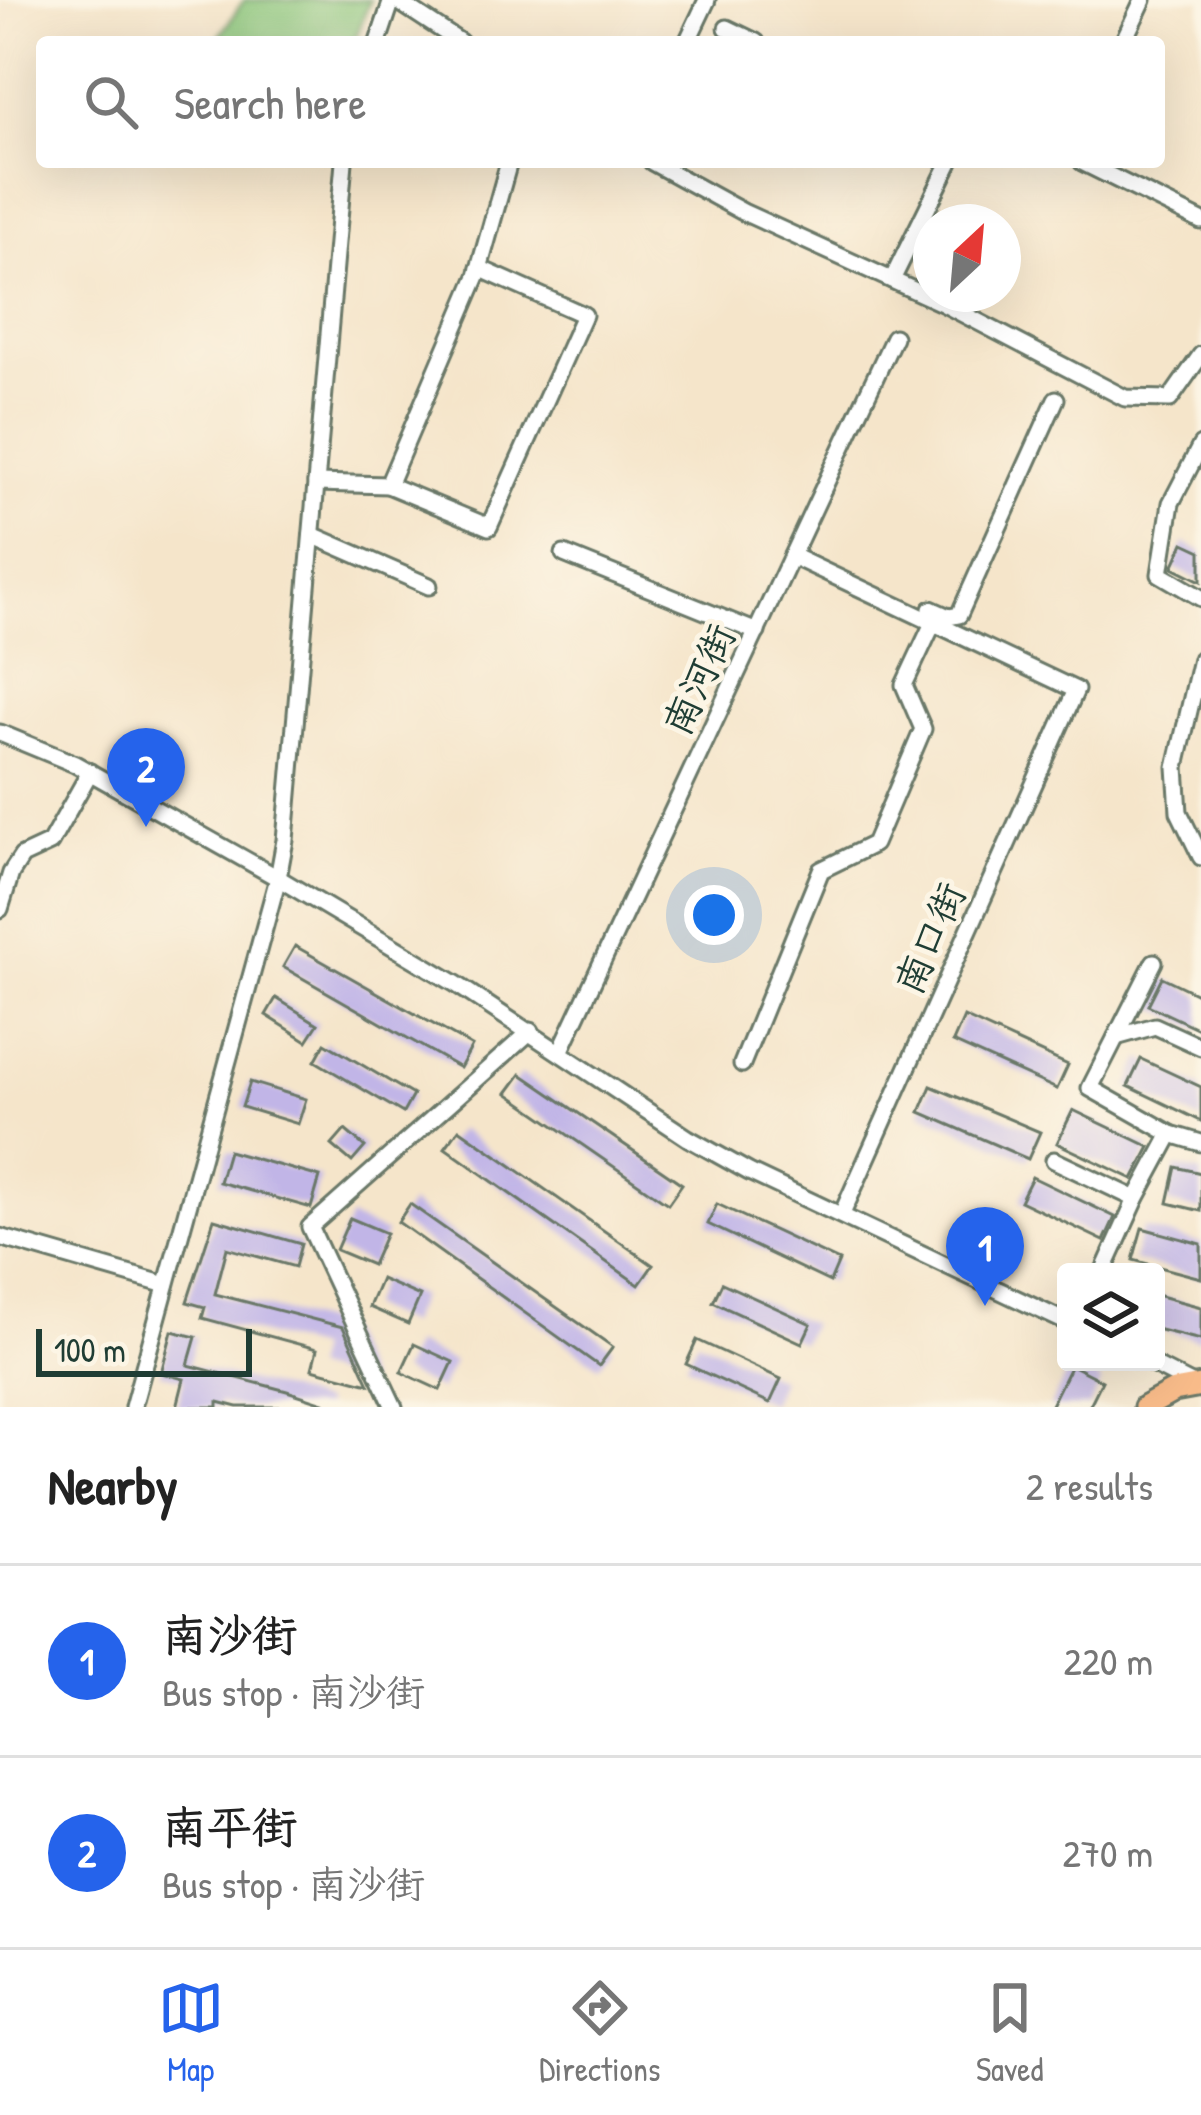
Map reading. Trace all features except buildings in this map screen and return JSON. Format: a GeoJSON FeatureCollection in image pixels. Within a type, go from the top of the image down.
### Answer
{"type":"FeatureCollection","features":[{"type":"Feature","properties":{"kind":"main road"},"geometry":{"type":"LineString","coordinates":[[1145,1407],[1174,1391],[1200,1387]]}},
{"type":"Feature","properties":{"kind":"street"},"geometry":{"type":"LineString","coordinates":[[380,36],[394,0],[451,36]]}},
{"type":"Feature","properties":{"kind":"street"},"geometry":{"type":"LineString","coordinates":[[690,36],[707,0]]}},
{"type":"Feature","properties":{"kind":"street"},"geometry":{"type":"LineString","coordinates":[[1126,36],[1143,0]]}},
{"type":"Feature","properties":{"kind":"street"},"geometry":{"type":"LineString","coordinates":[[727,28],[744,36]]}},
{"type":"Feature","properties":{"kind":"street"},"geometry":{"type":"LineString","coordinates":[[133,1407],[278,878],[343,168]]}},
{"type":"Feature","properties":{"kind":"street"},"geometry":{"type":"LineString","coordinates":[[388,485],[479,268],[507,168]]}},
{"type":"Feature","properties":{"kind":"street"},"geometry":{"type":"LineString","coordinates":[[663,168],[743,212],[892,280],[1125,398],[1170,399],[1201,355]]}},
{"type":"Feature","properties":{"kind":"street"},"geometry":{"type":"LineString","coordinates":[[892,280],[947,168]]}},
{"type":"Feature","properties":{"kind":"street"},"geometry":{"type":"LineString","coordinates":[[1094,168],[1201,221]]}},
{"type":"Feature","properties":{"kind":"street"},"geometry":{"type":"LineString","coordinates":[[316,483],[388,485],[489,527],[584,315],[479,268]]}},
{"type":"Feature","properties":{"kind":"street","name":"南河街"},"geometry":{"type":"LineString","coordinates":[[560,1050],[894,337]]}},
{"type":"Feature","properties":{"kind":"street"},"geometry":{"type":"LineString","coordinates":[[866,590],[882,587],[950,617],[958,615],[1057,398]]}},
{"type":"Feature","properties":{"kind":"street"},"geometry":{"type":"LineString","coordinates":[[1201,445],[1171,502],[1160,574],[1201,598]]}},
{"type":"Feature","properties":{"kind":"street"},"geometry":{"type":"LineString","coordinates":[[312,535],[429,586]]}},
{"type":"Feature","properties":{"kind":"street"},"geometry":{"type":"LineString","coordinates":[[563,554],[757,632]]}},
{"type":"Feature","properties":{"kind":"street"},"geometry":{"type":"LineString","coordinates":[[742,1064],[821,870],[874,844],[922,729],[904,685],[934,621],[791,556]]}},
{"type":"Feature","properties":{"kind":"street","name":"南口街"},"geometry":{"type":"LineString","coordinates":[[842,1214],[1076,690],[934,621]]}},
{"type":"Feature","properties":{"kind":"street"},"geometry":{"type":"LineString","coordinates":[[1201,659],[1176,767],[1179,812],[1201,857]]}},
{"type":"Feature","properties":{"kind":"street"},"geometry":{"type":"LineString","coordinates":[[0,734],[43,748],[90,772],[278,878],[531,1031],[688,1138],[749,1172],[1057,1318]]}},
{"type":"Feature","properties":{"kind":"street"},"geometry":{"type":"LineString","coordinates":[[0,909],[6,872],[22,856],[50,844],[90,772]]}},
{"type":"Feature","properties":{"kind":"street"},"geometry":{"type":"LineString","coordinates":[[1154,962],[1090,1088],[1171,1134],[1201,1143]]}},
{"type":"Feature","properties":{"kind":"street"},"geometry":{"type":"LineString","coordinates":[[1116,1037],[1155,1026],[1201,1047]]}},
{"type":"Feature","properties":{"kind":"street"},"geometry":{"type":"LineString","coordinates":[[394,1407],[310,1227],[531,1031]]}},
{"type":"Feature","properties":{"kind":"street"},"geometry":{"type":"LineString","coordinates":[[1107,1263],[1171,1134]]}},
{"type":"Feature","properties":{"kind":"street"},"geometry":{"type":"LineString","coordinates":[[1054,1160],[1136,1199]]}},
{"type":"Feature","properties":{"kind":"street"},"geometry":{"type":"LineString","coordinates":[[0,1237],[166,1286]]}},
{"type":"Feature","properties":{"kind":"street"},"geometry":{"type":"LineString","coordinates":[[1165,1370],[1200,1387]]}},
{"type":"Feature","properties":{"kind":"green space"},"geometry":{"type":"Polygon","coordinates":[[[244,0],[370,0],[356,36],[220,36],[244,0]]]}},
{"type":"Feature","properties":{"kind":"place","name":"南平街"},"geometry":{"type":"Point","coordinates":[146,827]}},
{"type":"Feature","properties":{"kind":"place","name":"南沙街"},"geometry":{"type":"Point","coordinates":[985,1306]}}]}
